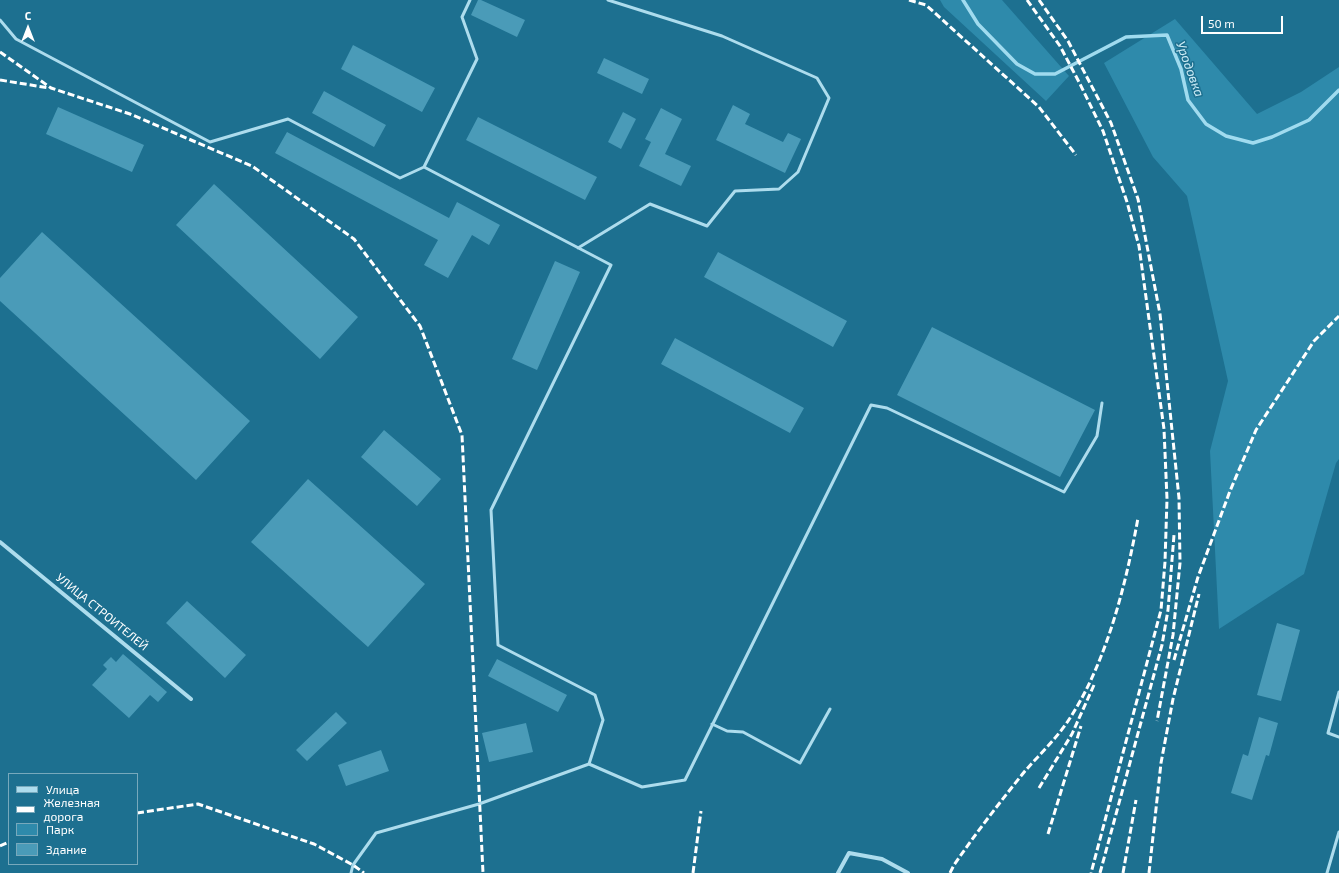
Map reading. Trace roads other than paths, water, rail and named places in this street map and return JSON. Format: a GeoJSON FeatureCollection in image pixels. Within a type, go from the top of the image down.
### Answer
{"type":"FeatureCollection","features":[{"type":"Feature","properties":{"kind":"street","name":"УЛИЦА СТРОИТЕЛЕЙ"},"geometry":{"type":"LineString","coordinates":[[0,542],[191,699]]}},
{"type":"Feature","properties":{"kind":"street"},"geometry":{"type":"LineString","coordinates":[[838,873],[849,853],[882,859],[908,873]]}},
{"type":"Feature","properties":{"kind":"lane"},"geometry":{"type":"LineString","coordinates":[[0,20],[16,39],[210,142],[288,119],[400,178],[424,167],[477,59],[462,17],[470,0]]}},
{"type":"Feature","properties":{"kind":"lane"},"geometry":{"type":"LineString","coordinates":[[578,248],[650,204],[707,226],[735,191],[779,189],[798,172],[829,98],[817,78],[722,36],[608,0]]}},
{"type":"Feature","properties":{"kind":"lane"},"geometry":{"type":"LineString","coordinates":[[424,167],[610,265],[491,510],[498,645],[596,695],[603,720],[589,764]]}},
{"type":"Feature","properties":{"kind":"lane"},"geometry":{"type":"LineString","coordinates":[[351,873],[353,865],[376,833],[479,804],[589,764],[642,787],[685,780],[871,405],[887,408],[1064,492],[1097,436],[1102,403]]}},
{"type":"Feature","properties":{"kind":"lane"},"geometry":{"type":"LineString","coordinates":[[1339,692],[1328,733],[1339,737]]}},
{"type":"Feature","properties":{"kind":"lane"},"geometry":{"type":"LineString","coordinates":[[712,724],[727,731],[743,732],[800,763],[830,710]]}},
{"type":"Feature","properties":{"kind":"lane"},"geometry":{"type":"LineString","coordinates":[[1327,873],[1339,832]]}},
{"type":"Feature","properties":{"kind":"waterway","name":"Уродовка"},"geometry":{"type":"LineString","coordinates":[[963,0],[978,24],[1017,64],[1035,74],[1055,74],[1126,37],[1167,35],[1181,69],[1188,100],[1206,124],[1226,136],[1253,143],[1272,137],[1309,120],[1339,90]]}},
{"type":"Feature","properties":{"kind":"railway"},"geometry":{"type":"LineString","coordinates":[[909,0],[926,5],[1039,107],[1076,155]]}},
{"type":"Feature","properties":{"kind":"railway"},"geometry":{"type":"LineString","coordinates":[[1027,0],[1060,46],[1079,82],[1103,131],[1127,202],[1139,246],[1164,429],[1167,499],[1165,562],[1161,610],[1091,873]]}},
{"type":"Feature","properties":{"kind":"railway"},"geometry":{"type":"LineString","coordinates":[[1039,0],[1068,41],[1111,123],[1138,199],[1160,314],[1179,498],[1180,563],[1173,635],[1157,721]]}},
{"type":"Feature","properties":{"kind":"railway"},"geometry":{"type":"LineString","coordinates":[[0,52],[51,88],[130,114],[252,166],[354,239],[420,326],[462,435],[483,873]]}},
{"type":"Feature","properties":{"kind":"railway"},"geometry":{"type":"LineString","coordinates":[[0,80],[49,88]]}},
{"type":"Feature","properties":{"kind":"railway"},"geometry":{"type":"LineString","coordinates":[[1174,660],[1198,577],[1230,491],[1256,430],[1314,341],[1339,316]]}},
{"type":"Feature","properties":{"kind":"railway"},"geometry":{"type":"LineString","coordinates":[[950,873],[962,853],[997,806],[1065,725],[1083,696],[1105,647],[1128,569],[1138,518]]}},
{"type":"Feature","properties":{"kind":"railway"},"geometry":{"type":"LineString","coordinates":[[1100,873],[1162,645],[1168,610],[1174,535]]}},
{"type":"Feature","properties":{"kind":"railway"},"geometry":{"type":"LineString","coordinates":[[1149,873],[1161,763],[1173,699],[1199,594]]}},
{"type":"Feature","properties":{"kind":"railway"},"geometry":{"type":"LineString","coordinates":[[1039,788],[1072,734],[1094,685]]}},
{"type":"Feature","properties":{"kind":"railway"},"geometry":{"type":"LineString","coordinates":[[1048,834],[1081,726]]}},
{"type":"Feature","properties":{"kind":"railway"},"geometry":{"type":"LineString","coordinates":[[1123,873],[1136,800]]}},
{"type":"Feature","properties":{"kind":"railway"},"geometry":{"type":"LineString","coordinates":[[138,813],[198,804],[314,844],[353,865],[364,873]]}},
{"type":"Feature","properties":{"kind":"railway"},"geometry":{"type":"LineString","coordinates":[[693,873],[701,811]]}},
{"type":"Feature","properties":{"kind":"railway"},"geometry":{"type":"LineString","coordinates":[[0,846],[8,842]]}}]}
